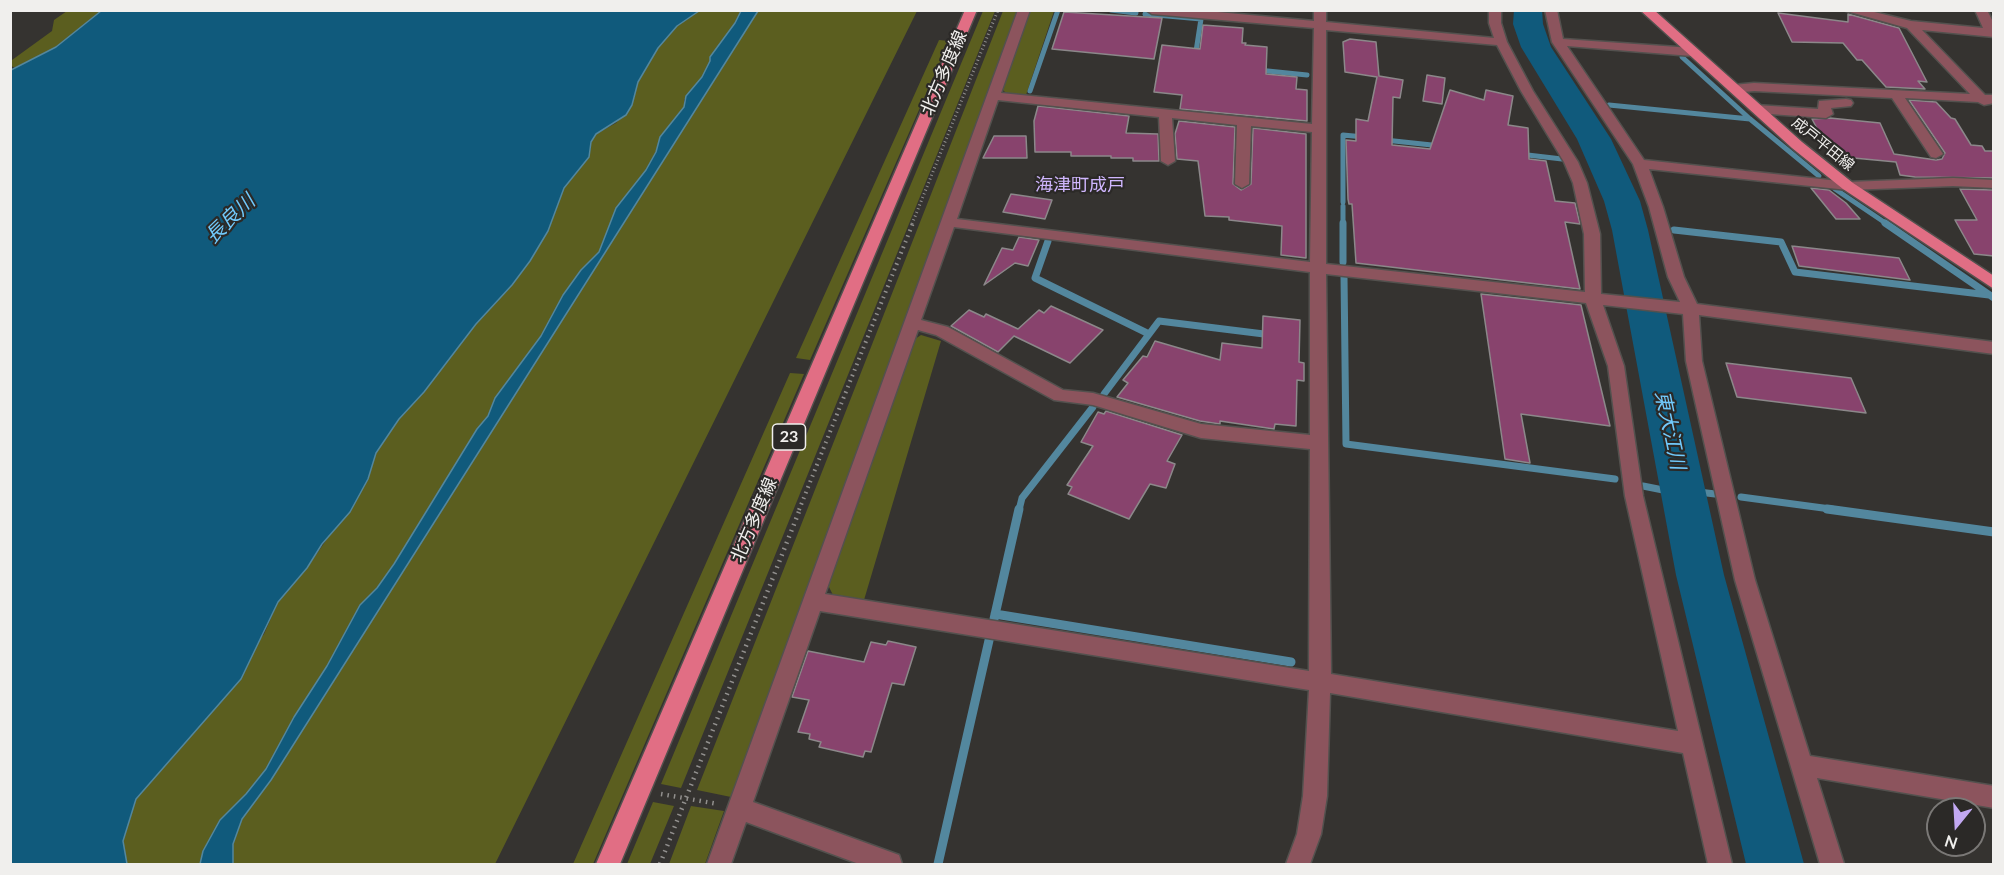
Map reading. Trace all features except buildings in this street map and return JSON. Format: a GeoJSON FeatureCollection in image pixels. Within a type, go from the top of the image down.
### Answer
{"type":"FeatureCollection","features":[{"type":"Feature","properties":{"kind":"main road","name":"北方多度線"},"geometry":{"type":"LineString","coordinates":[[608,864],[971,10]]}},
{"type":"Feature","properties":{"kind":"main road","name":"成戸平田線"},"geometry":{"type":"LineString","coordinates":[[1646,10],[1733,89],[1848,186],[1994,284]]}},
{"type":"Feature","properties":{"kind":"street"},"geometry":{"type":"LineString","coordinates":[[718,864],[1024,10]]}},
{"type":"Feature","properties":{"kind":"street"},"geometry":{"type":"LineString","coordinates":[[1152,10],[1501,42]]}},
{"type":"Feature","properties":{"kind":"street"},"geometry":{"type":"LineString","coordinates":[[1298,864],[1309,834],[1315,796],[1320,682],[1318,129],[1320,10]]}},
{"type":"Feature","properties":{"kind":"street"},"geometry":{"type":"LineString","coordinates":[[1495,10],[1495,23],[1501,42],[1527,91],[1572,162],[1580,183],[1592,234],[1600,299],[1616,366],[1635,496],[1720,864]]}},
{"type":"Feature","properties":{"kind":"street"},"geometry":{"type":"LineString","coordinates":[[1551,10],[1558,42],[1640,164],[1656,207],[1668,257],[1691,309],[1694,361],[1745,580],[1832,864]]}},
{"type":"Feature","properties":{"kind":"street"},"geometry":{"type":"LineString","coordinates":[[1849,10],[1911,25],[1992,32]]}},
{"type":"Feature","properties":{"kind":"street"},"geometry":{"type":"LineString","coordinates":[[1981,10],[1992,32]]}},
{"type":"Feature","properties":{"kind":"street"},"geometry":{"type":"LineString","coordinates":[[1911,25],[1987,98],[1994,111]]}},
{"type":"Feature","properties":{"kind":"street"},"geometry":{"type":"LineString","coordinates":[[1558,42],[1692,52]]}},
{"type":"Feature","properties":{"kind":"street"},"geometry":{"type":"LineString","coordinates":[[1733,89],[1754,87],[1987,98]]}},
{"type":"Feature","properties":{"kind":"street"},"geometry":{"type":"LineString","coordinates":[[1895,93],[1936,153]]}},
{"type":"Feature","properties":{"kind":"street"},"geometry":{"type":"LineString","coordinates":[[993,96],[1318,129]]}},
{"type":"Feature","properties":{"kind":"street"},"geometry":{"type":"LineString","coordinates":[[1756,109],[1826,114],[1824,104],[1846,103]]}},
{"type":"Feature","properties":{"kind":"street"},"geometry":{"type":"LineString","coordinates":[[1166,113],[1168,161]]}},
{"type":"Feature","properties":{"kind":"street"},"geometry":{"type":"LineString","coordinates":[[1242,184],[1244,121]]}},
{"type":"Feature","properties":{"kind":"street"},"geometry":{"type":"LineString","coordinates":[[1640,164],[1848,186],[1953,182],[1994,184]]}},
{"type":"Feature","properties":{"kind":"street"},"geometry":{"type":"LineString","coordinates":[[948,222],[1318,268],[1691,309],[1994,348]]}},
{"type":"Feature","properties":{"kind":"street"},"geometry":{"type":"LineString","coordinates":[[912,323],[942,331],[1060,396],[1093,399],[1201,431],[1319,443]]}},
{"type":"Feature","properties":{"kind":"street"},"geometry":{"type":"LineString","coordinates":[[814,601],[1692,744]]}},
{"type":"Feature","properties":{"kind":"street"},"geometry":{"type":"LineString","coordinates":[[1801,765],[1994,797]]}},
{"type":"Feature","properties":{"kind":"street"},"geometry":{"type":"LineString","coordinates":[[739,808],[890,864]]}},
{"type":"Feature","properties":{"kind":"path"},"geometry":{"type":"LineString","coordinates":[[660,864],[998,10]]}},
{"type":"Feature","properties":{"kind":"path"},"geometry":{"type":"LineString","coordinates":[[639,790],[739,808]]}},
{"type":"Feature","properties":{"kind":"shaded area"},"geometry":{"type":"Polygon","coordinates":[[[67,11],[101,11],[56,47],[16,68],[11,66],[12,60],[52,31],[54,20],[67,11]]]}},
{"type":"Feature","properties":{"kind":"shaded area"},"geometry":{"type":"Polygon","coordinates":[[[699,11],[741,11],[710,57],[702,77],[684,100],[684,107],[660,137],[656,152],[646,170],[616,208],[599,252],[581,270],[563,295],[541,336],[495,398],[488,416],[477,429],[394,564],[377,588],[360,605],[266,769],[203,851],[200,864],[127,864],[123,841],[136,799],[264,634],[278,602],[307,568],[368,479],[376,453],[399,419],[424,392],[476,324],[512,285],[530,261],[548,231],[564,188],[589,157],[591,142],[596,134],[616,123],[632,105],[638,82],[658,48],[677,26],[699,11]]]}},
{"type":"Feature","properties":{"kind":"shaded area"},"geometry":{"type":"Polygon","coordinates":[[[758,11],[917,11],[495,864],[233,864],[233,844],[242,819],[271,780],[758,11]]]}},
{"type":"Feature","properties":{"kind":"shaded area"},"geometry":{"type":"Polygon","coordinates":[[[983,11],[995,11],[681,788],[661,784],[983,11]]]}},
{"type":"Feature","properties":{"kind":"shaded area"},"geometry":{"type":"Polygon","coordinates":[[[1003,11],[1018,11],[731,797],[697,790],[1003,11]]]}},
{"type":"Feature","properties":{"kind":"shaded area"},"geometry":{"type":"Polygon","coordinates":[[[1030,11],[1054,11],[1026,95],[1006,93],[1001,88],[1030,11]]]}},
{"type":"Feature","properties":{"kind":"shaded area"},"geometry":{"type":"Polygon","coordinates":[[[939,40],[949,41],[810,360],[796,358],[939,40]]]}},
{"type":"Feature","properties":{"kind":"shaded area"},"geometry":{"type":"Polygon","coordinates":[[[921,335],[941,341],[864,600],[833,595],[828,585],[915,339],[921,335]]]}},
{"type":"Feature","properties":{"kind":"shaded area"},"geometry":{"type":"Polygon","coordinates":[[[790,373],[804,374],[593,864],[573,864],[790,373]]]}},
{"type":"Feature","properties":{"kind":"shaded area"},"geometry":{"type":"Polygon","coordinates":[[[653,802],[674,806],[650,864],[627,864],[653,802]]]}},
{"type":"Feature","properties":{"kind":"shaded area"},"geometry":{"type":"Polygon","coordinates":[[[691,806],[724,811],[705,864],[669,864],[691,806]]]}},
{"type":"Feature","properties":{"kind":"water","name":"長良川"},"geometry":{"type":"Polygon","coordinates":[[[101,11],[699,11],[677,26],[658,48],[638,82],[632,105],[626,115],[596,134],[591,142],[589,157],[564,188],[548,231],[530,261],[512,285],[476,324],[424,392],[399,419],[376,453],[368,479],[350,512],[322,544],[307,568],[278,602],[241,679],[136,799],[123,841],[127,864],[11,864],[11,70],[56,47],[101,11]]]}},
{"type":"Feature","properties":{"kind":"water"},"geometry":{"type":"Polygon","coordinates":[[[741,11],[758,11],[271,780],[242,819],[233,844],[233,864],[200,864],[203,851],[220,820],[246,794],[266,769],[360,605],[377,588],[394,564],[477,429],[488,416],[495,398],[541,336],[563,295],[581,270],[599,252],[616,208],[646,170],[656,152],[660,137],[684,107],[686,96],[702,77],[710,57],[741,11]]]}},
{"type":"Feature","properties":{"kind":"waterway"},"geometry":{"type":"LineString","coordinates":[[1030,91],[1058,10]]}},
{"type":"Feature","properties":{"kind":"waterway"},"geometry":{"type":"LineString","coordinates":[[1111,10],[1136,13]]}},
{"type":"Feature","properties":{"kind":"waterway","name":"東大江川"},"geometry":{"type":"LineString","coordinates":[[1528,10],[1528,24],[1536,47],[1594,139],[1622,201],[1630,230],[1700,575],[1775,864]]}},
{"type":"Feature","properties":{"kind":"waterway"},"geometry":{"type":"LineString","coordinates":[[1145,14],[1201,19],[1195,58]]}},
{"type":"Feature","properties":{"kind":"waterway"},"geometry":{"type":"LineString","coordinates":[[1682,57],[1750,119]]}},
{"type":"Feature","properties":{"kind":"waterway"},"geometry":{"type":"LineString","coordinates":[[1258,70],[1307,75]]}},
{"type":"Feature","properties":{"kind":"waterway"},"geometry":{"type":"LineString","coordinates":[[1609,105],[1750,119]]}},
{"type":"Feature","properties":{"kind":"waterway"},"geometry":{"type":"LineString","coordinates":[[1750,119],[1819,176]]}},
{"type":"Feature","properties":{"kind":"waterway"},"geometry":{"type":"LineString","coordinates":[[1343,202],[1343,135],[1364,137]]}},
{"type":"Feature","properties":{"kind":"waterway"},"geometry":{"type":"LineString","coordinates":[[1385,140],[1441,146]]}},
{"type":"Feature","properties":{"kind":"waterway"},"geometry":{"type":"LineString","coordinates":[[1519,154],[1562,159]]}},
{"type":"Feature","properties":{"kind":"waterway"},"geometry":{"type":"LineString","coordinates":[[1835,189],[1887,224]]}},
{"type":"Feature","properties":{"kind":"waterway"},"geometry":{"type":"LineString","coordinates":[[1343,206],[1343,262]]}},
{"type":"Feature","properties":{"kind":"waterway"},"geometry":{"type":"LineString","coordinates":[[1885,223],[1994,298]]}},
{"type":"Feature","properties":{"kind":"waterway"},"geometry":{"type":"LineString","coordinates":[[1674,230],[1781,242],[1795,272],[1989,295]]}},
{"type":"Feature","properties":{"kind":"waterway"},"geometry":{"type":"LineString","coordinates":[[1048,241],[1035,278],[1149,334]]}},
{"type":"Feature","properties":{"kind":"waterway"},"geometry":{"type":"LineString","coordinates":[[1344,276],[1346,444],[1615,479]]}},
{"type":"Feature","properties":{"kind":"waterway"},"geometry":{"type":"LineString","coordinates":[[1104,394],[1159,321],[1272,335]]}},
{"type":"Feature","properties":{"kind":"waterway"},"geometry":{"type":"LineString","coordinates":[[1019,510],[1022,498],[1093,407]]}},
{"type":"Feature","properties":{"kind":"waterway"},"geometry":{"type":"LineString","coordinates":[[1643,486],[1683,494]]}},
{"type":"Feature","properties":{"kind":"waterway"},"geometry":{"type":"LineString","coordinates":[[1682,490],[1715,494]]}},
{"type":"Feature","properties":{"kind":"waterway"},"geometry":{"type":"LineString","coordinates":[[1741,497],[1838,510]]}},
{"type":"Feature","properties":{"kind":"waterway"},"geometry":{"type":"LineString","coordinates":[[995,614],[1019,509]]}},
{"type":"Feature","properties":{"kind":"waterway"},"geometry":{"type":"LineString","coordinates":[[1827,509],[1994,532]]}},
{"type":"Feature","properties":{"kind":"waterway"},"geometry":{"type":"LineString","coordinates":[[994,619],[995,614]]}},
{"type":"Feature","properties":{"kind":"waterway"},"geometry":{"type":"LineString","coordinates":[[995,614],[1291,662]]}},
{"type":"Feature","properties":{"kind":"waterway"},"geometry":{"type":"LineString","coordinates":[[938,864],[990,636]]}},
{"type":"Feature","properties":{"kind":"district","name":"海津町成戸"},"geometry":{"type":"Point","coordinates":[1080,185]}}]}
